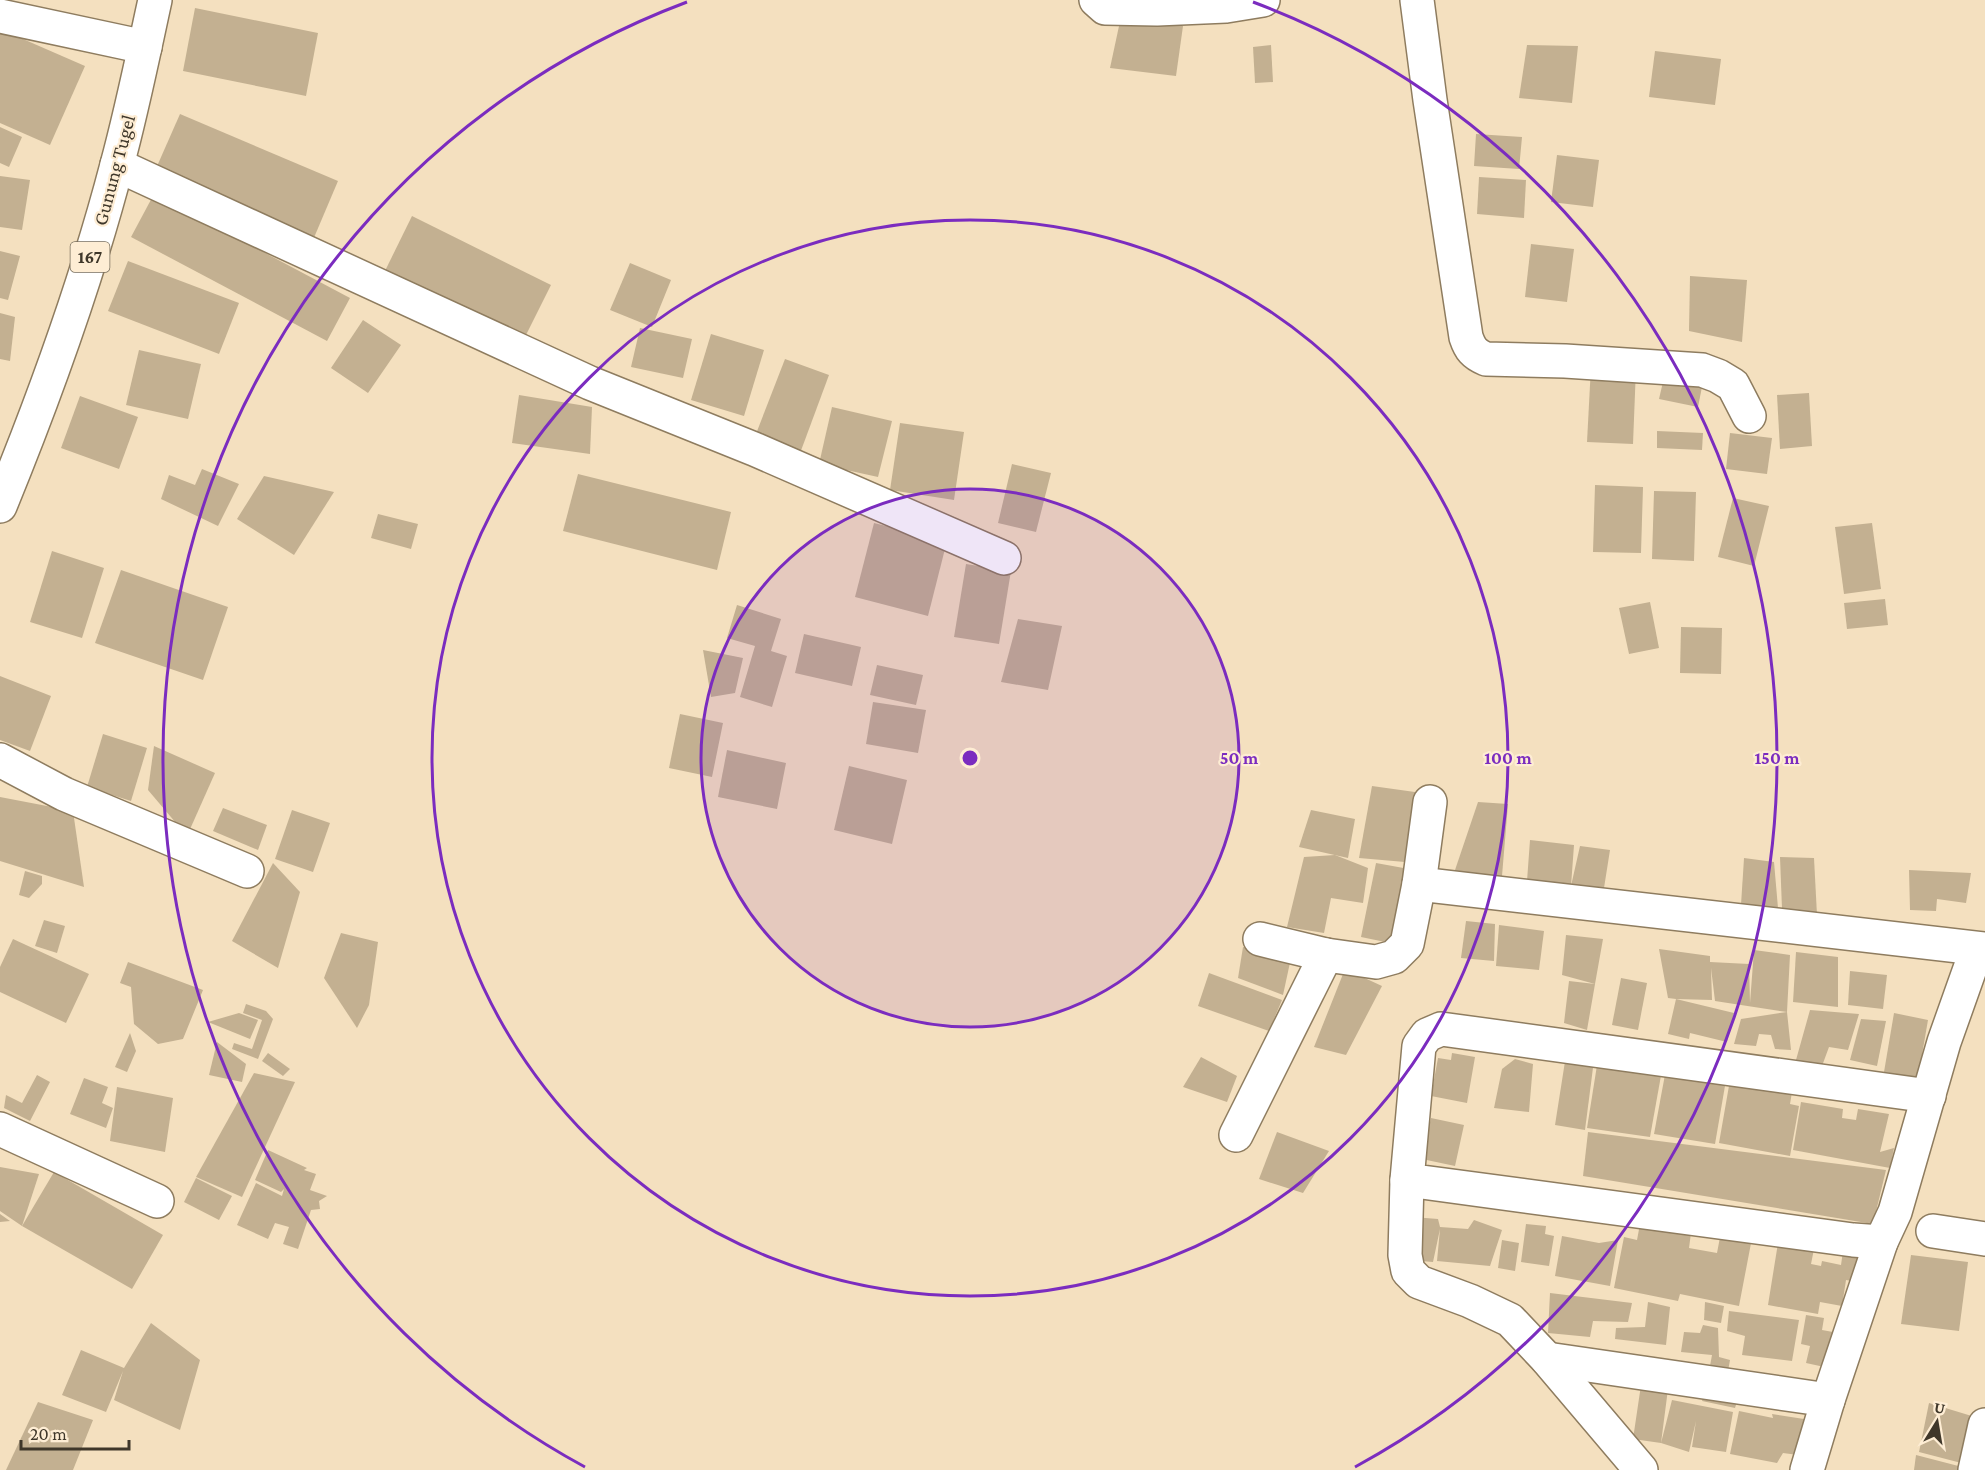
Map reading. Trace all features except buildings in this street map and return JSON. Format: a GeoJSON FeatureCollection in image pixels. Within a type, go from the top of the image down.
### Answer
{"type":"FeatureCollection","features":[{"type":"Feature","properties":{"kind":"street","name":"Gunung Tugel"},"geometry":{"type":"LineString","coordinates":[[0,506],[24,448],[75,303],[117,165],[155,0]]}},
{"type":"Feature","properties":{"kind":"street"},"geometry":{"type":"LineString","coordinates":[[1096,0],[1105,8],[1157,9],[1226,6],[1263,0]]}},
{"type":"Feature","properties":{"kind":"street"},"geometry":{"type":"LineString","coordinates":[[1417,0],[1469,347],[1475,354],[1486,359],[1565,361],[1702,370],[1718,376],[1733,386],[1749,416]]}},
{"type":"Feature","properties":{"kind":"street"},"geometry":{"type":"LineString","coordinates":[[0,16],[144,47]]}},
{"type":"Feature","properties":{"kind":"street"},"geometry":{"type":"LineString","coordinates":[[117,165],[590,383],[754,449],[1004,558]]}},
{"type":"Feature","properties":{"kind":"street"},"geometry":{"type":"LineString","coordinates":[[0,760],[64,794],[248,871]]}},
{"type":"Feature","properties":{"kind":"street"},"geometry":{"type":"LineString","coordinates":[[1260,939],[1326,955],[1376,962],[1394,957],[1407,944],[1419,884],[1430,802]]}},
{"type":"Feature","properties":{"kind":"street"},"geometry":{"type":"LineString","coordinates":[[1419,884],[1981,949],[1944,1042],[1894,1212],[1881,1242],[1807,1470]]}},
{"type":"Feature","properties":{"kind":"street"},"geometry":{"type":"LineString","coordinates":[[1236,1135],[1326,955]]}},
{"type":"Feature","properties":{"kind":"street"},"geometry":{"type":"LineString","coordinates":[[1641,1470],[1510,1320],[1470,1300],[1419,1282],[1407,1271],[1405,1255],[1407,1180],[1419,1046],[1427,1035],[1441,1029],[1929,1096]]}},
{"type":"Feature","properties":{"kind":"street"},"geometry":{"type":"LineString","coordinates":[[0,1129],[158,1201]]}},
{"type":"Feature","properties":{"kind":"street"},"geometry":{"type":"LineString","coordinates":[[1407,1180],[1881,1242]]}},
{"type":"Feature","properties":{"kind":"street"},"geometry":{"type":"LineString","coordinates":[[1933,1231],[1985,1239]]}},
{"type":"Feature","properties":{"kind":"street"},"geometry":{"type":"LineString","coordinates":[[1546,1359],[1828,1400]]}},
{"type":"Feature","properties":{"kind":"street"},"geometry":{"type":"LineString","coordinates":[[1975,1470],[1985,1425]]}}]}
